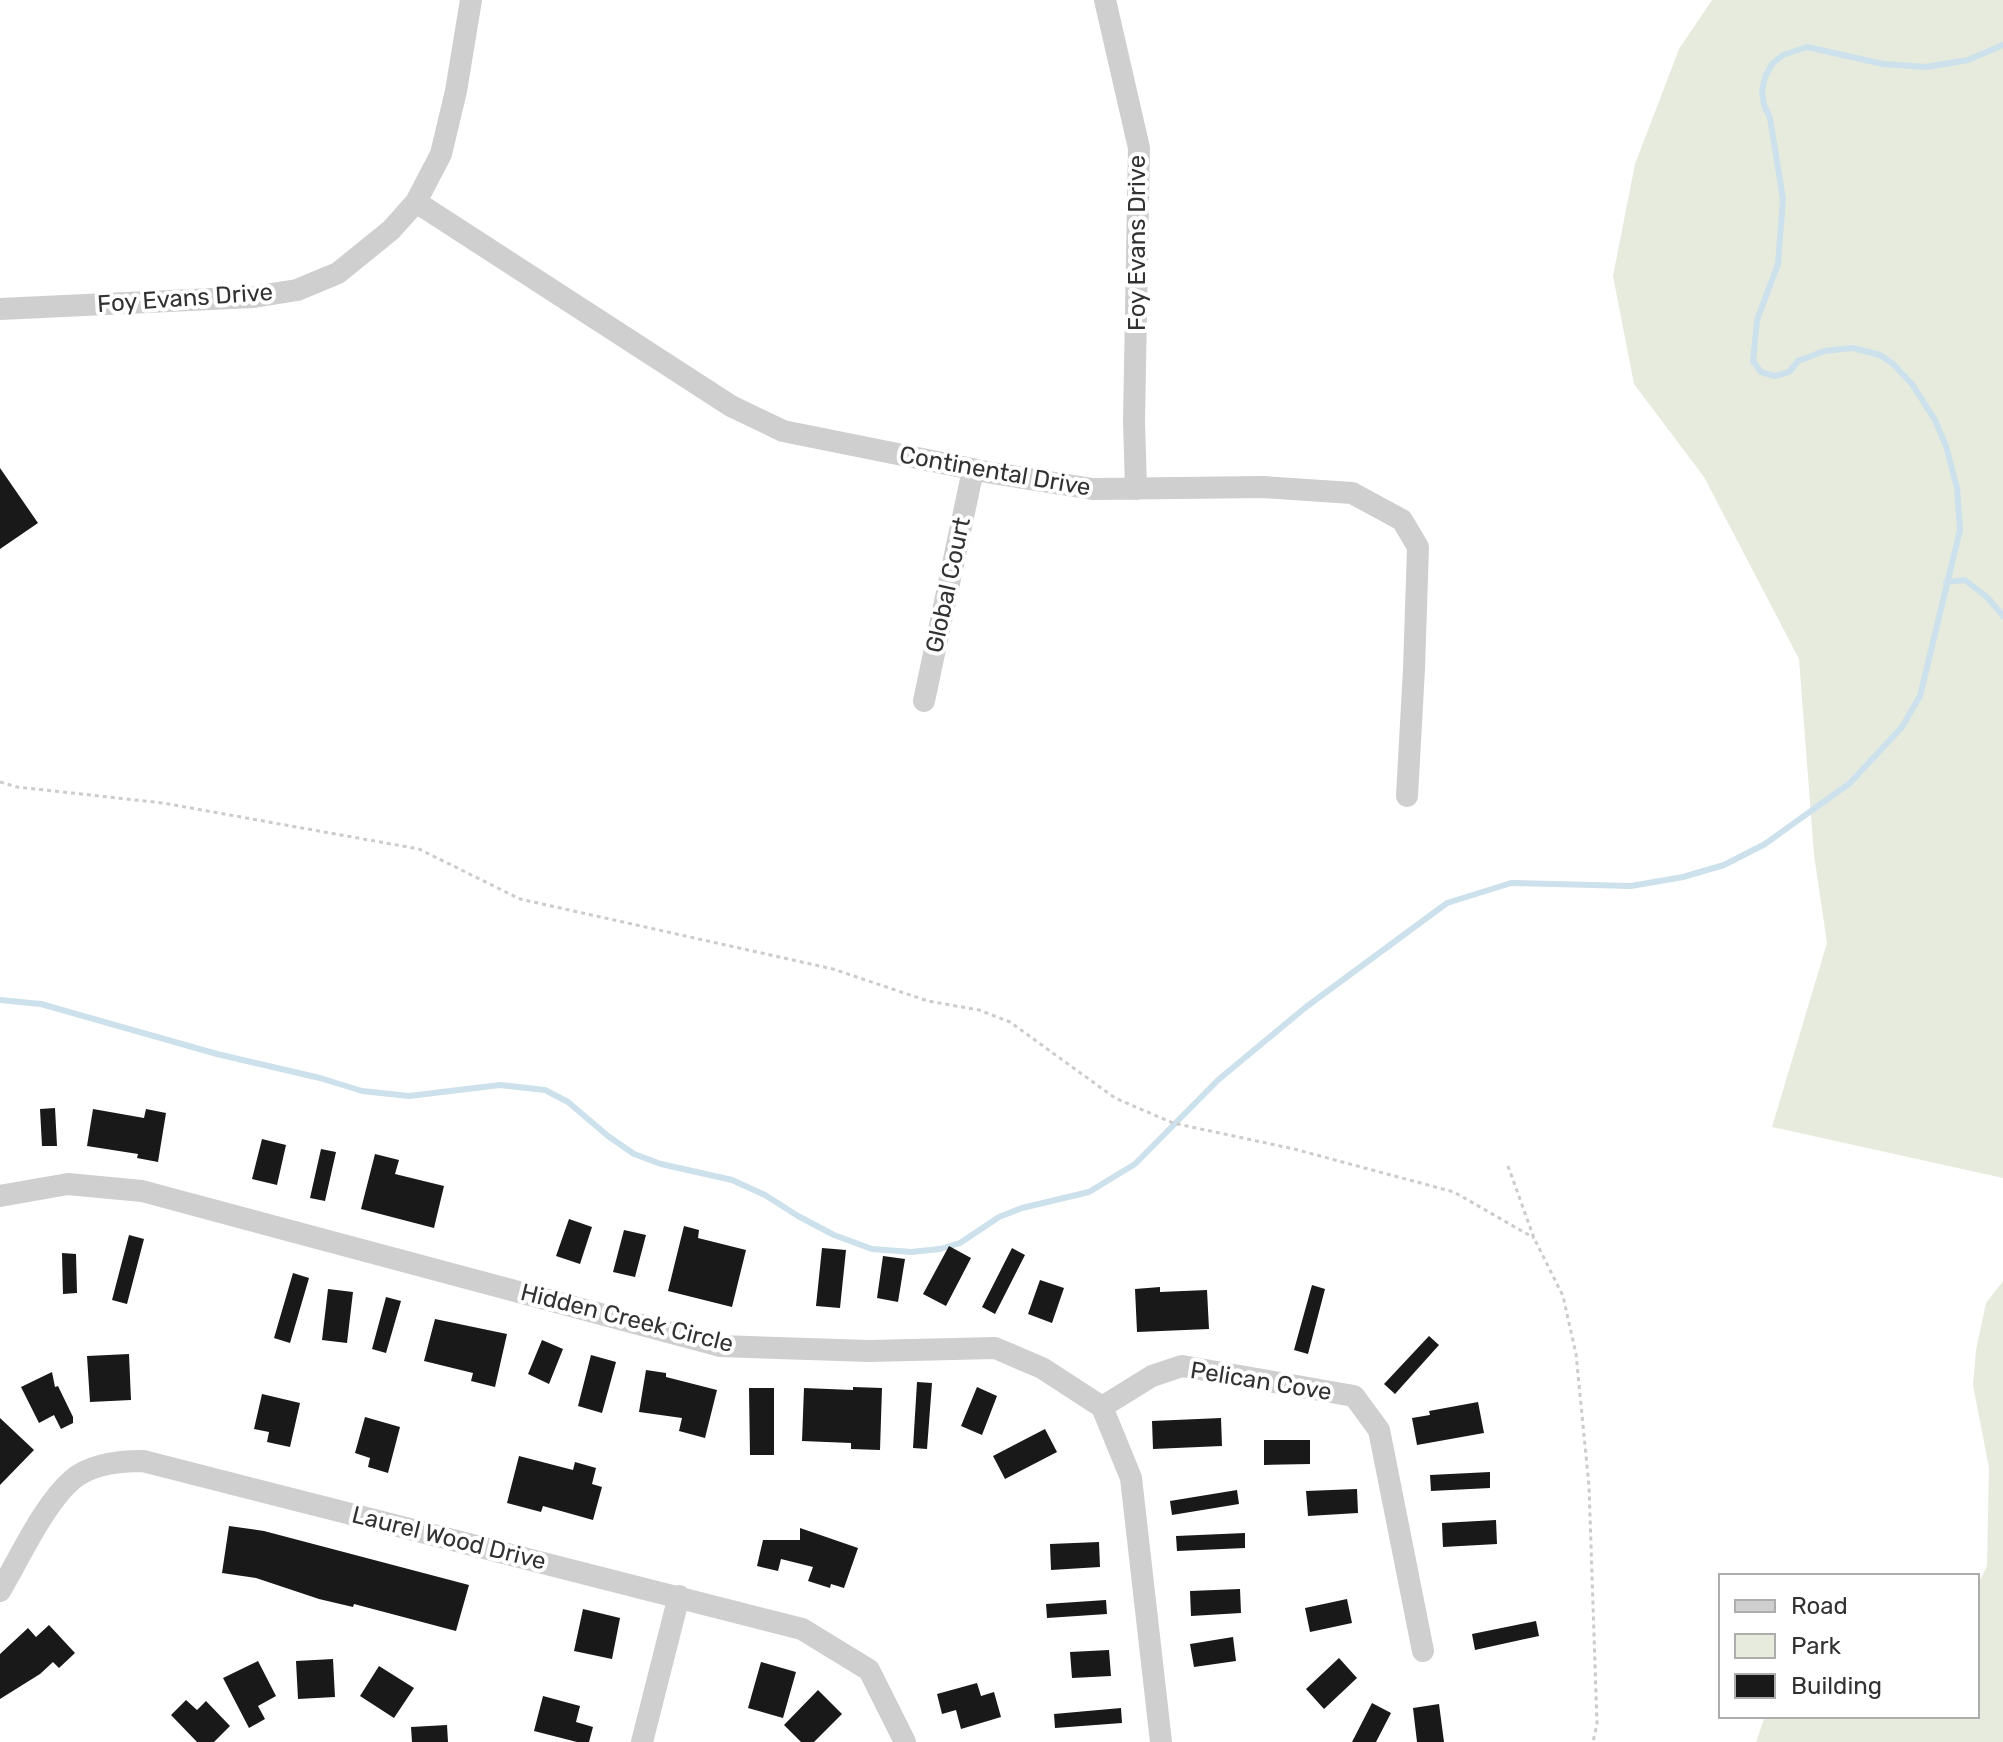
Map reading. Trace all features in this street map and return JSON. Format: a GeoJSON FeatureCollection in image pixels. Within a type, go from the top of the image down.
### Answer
{"type":"FeatureCollection","features":[{"type":"Feature","properties":{"kind":"street","name":"Foy Evans Drive"},"geometry":{"type":"LineString","coordinates":[[0,309],[254,297],[297,290],[338,273],[391,230],[416,202],[441,154],[456,91],[471,0]]}},
{"type":"Feature","properties":{"kind":"street","name":"Foy Evans Drive"},"geometry":{"type":"LineString","coordinates":[[1105,0],[1139,148],[1134,421],[1136,489]]}},
{"type":"Feature","properties":{"kind":"street","name":"Continental Drive"},"geometry":{"type":"LineString","coordinates":[[416,202],[731,406],[783,431],[973,470],[1093,489],[1263,487],[1352,493],[1402,520],[1418,547],[1407,796]]}},
{"type":"Feature","properties":{"kind":"street","name":"Global Court"},"geometry":{"type":"LineString","coordinates":[[924,701],[973,470]]}},
{"type":"Feature","properties":{"kind":"street","name":"Hidden Creek Circle"},"geometry":{"type":"LineString","coordinates":[[0,1196],[68,1184],[142,1191],[720,1346],[869,1351],[995,1348],[1042,1368],[1102,1407]]}},
{"type":"Feature","properties":{"kind":"street","name":"Pelican Cove"},"geometry":{"type":"LineString","coordinates":[[1102,1407],[1152,1376],[1182,1366],[1354,1396],[1379,1430],[1423,1651]]}},
{"type":"Feature","properties":{"kind":"street"},"geometry":{"type":"LineString","coordinates":[[1102,1407],[1131,1478],[1161,1742]]}},
{"type":"Feature","properties":{"kind":"street","name":"Laurel Wood Drive"},"geometry":{"type":"LineString","coordinates":[[0,1591],[53,1500],[73,1478],[115,1461],[143,1461],[802,1629],[869,1670],[905,1742]]}},
{"type":"Feature","properties":{"kind":"street"},"geometry":{"type":"LineString","coordinates":[[642,1742],[679,1596]]}},
{"type":"Feature","properties":{"kind":"path"},"geometry":{"type":"LineString","coordinates":[[0,782],[17,787],[163,803],[419,849],[520,899],[833,969],[928,1001],[979,1010],[1010,1022],[1115,1098],[1173,1123],[1294,1149],[1454,1192],[1534,1238]]}},
{"type":"Feature","properties":{"kind":"path"},"geometry":{"type":"LineString","coordinates":[[1508,1166],[1534,1238],[1563,1296],[1576,1354],[1589,1486],[1597,1724],[1593,1742]]}},
{"type":"Feature","properties":{"kind":"green space"},"geometry":{"type":"Polygon","coordinates":[[[1712,0],[2003,0],[2003,1178],[1772,1127],[1827,943],[1814,855],[1799,659],[1704,477],[1634,384],[1613,276],[1635,164],[1679,49],[1712,0]]]}},
{"type":"Feature","properties":{"kind":"green space"},"geometry":{"type":"Polygon","coordinates":[[[2003,1281],[2003,1742],[1756,1742],[1764,1718],[1979,1718],[1979,1582],[1987,1566],[1989,1468],[1973,1385],[1976,1350],[1986,1303],[2003,1281]]]}},
{"type":"Feature","properties":{"kind":"building"},"geometry":{"type":"Polygon","coordinates":[[[0,468],[38,523],[0,549],[0,468]]]}},
{"type":"Feature","properties":{"kind":"building"},"geometry":{"type":"Polygon","coordinates":[[[55,1108],[57,1146],[42,1146],[40,1109],[55,1108]]]}},
{"type":"Feature","properties":{"kind":"building"},"geometry":{"type":"Polygon","coordinates":[[[93,1109],[144,1118],[146,1109],[166,1113],[158,1162],[137,1158],[138,1154],[87,1146],[93,1109]]]}},
{"type":"Feature","properties":{"kind":"building"},"geometry":{"type":"Polygon","coordinates":[[[262,1139],[286,1145],[277,1185],[252,1179],[262,1139]]]}},
{"type":"Feature","properties":{"kind":"building"},"geometry":{"type":"Polygon","coordinates":[[[321,1149],[336,1152],[325,1201],[310,1198],[321,1149]]]}},
{"type":"Feature","properties":{"kind":"building"},"geometry":{"type":"Polygon","coordinates":[[[375,1154],[399,1160],[395,1174],[444,1186],[434,1228],[361,1209],[375,1154]]]}},
{"type":"Feature","properties":{"kind":"building"},"geometry":{"type":"Polygon","coordinates":[[[569,1219],[592,1227],[580,1264],[556,1256],[569,1219]]]}},
{"type":"Feature","properties":{"kind":"building"},"geometry":{"type":"Polygon","coordinates":[[[684,1226],[699,1230],[698,1238],[746,1250],[732,1307],[668,1291],[684,1226]]]}},
{"type":"Feature","properties":{"kind":"building"},"geometry":{"type":"Polygon","coordinates":[[[624,1230],[646,1235],[635,1277],[613,1272],[624,1230]]]}},
{"type":"Feature","properties":{"kind":"building"},"geometry":{"type":"Polygon","coordinates":[[[129,1235],[144,1239],[127,1304],[112,1300],[129,1235]]]}},
{"type":"Feature","properties":{"kind":"building"},"geometry":{"type":"Polygon","coordinates":[[[949,1246],[971,1258],[946,1306],[923,1294],[949,1246]]]}},
{"type":"Feature","properties":{"kind":"building"},"geometry":{"type":"Polygon","coordinates":[[[822,1248],[846,1250],[840,1308],[816,1306],[822,1248]]]}},
{"type":"Feature","properties":{"kind":"building"},"geometry":{"type":"Polygon","coordinates":[[[1012,1248],[1025,1255],[995,1314],[982,1307],[1012,1248]]]}},
{"type":"Feature","properties":{"kind":"building"},"geometry":{"type":"Polygon","coordinates":[[[62,1253],[76,1254],[77,1293],[63,1294],[62,1253]]]}},
{"type":"Feature","properties":{"kind":"building"},"geometry":{"type":"Polygon","coordinates":[[[883,1256],[905,1259],[898,1302],[877,1298],[883,1256]]]}},
{"type":"Feature","properties":{"kind":"building"},"geometry":{"type":"Polygon","coordinates":[[[293,1273],[309,1278],[290,1343],[274,1338],[293,1273]]]}},
{"type":"Feature","properties":{"kind":"building"},"geometry":{"type":"Polygon","coordinates":[[[1040,1280],[1064,1288],[1052,1323],[1028,1314],[1040,1280]]]}},
{"type":"Feature","properties":{"kind":"building"},"geometry":{"type":"Polygon","coordinates":[[[1312,1285],[1325,1289],[1308,1354],[1294,1350],[1312,1285]]]}},
{"type":"Feature","properties":{"kind":"building"},"geometry":{"type":"Polygon","coordinates":[[[1160,1287],[1160,1292],[1207,1290],[1209,1329],[1137,1332],[1135,1289],[1160,1287]]]}},
{"type":"Feature","properties":{"kind":"building"},"geometry":{"type":"Polygon","coordinates":[[[328,1289],[353,1292],[347,1343],[322,1340],[328,1289]]]}},
{"type":"Feature","properties":{"kind":"building"},"geometry":{"type":"Polygon","coordinates":[[[386,1297],[401,1301],[386,1353],[372,1349],[386,1297]]]}},
{"type":"Feature","properties":{"kind":"building"},"geometry":{"type":"Polygon","coordinates":[[[435,1319],[507,1334],[495,1387],[471,1381],[473,1373],[424,1361],[435,1319]]]}},
{"type":"Feature","properties":{"kind":"building"},"geometry":{"type":"Polygon","coordinates":[[[1429,1336],[1439,1345],[1395,1394],[1384,1384],[1429,1336]]]}},
{"type":"Feature","properties":{"kind":"building"},"geometry":{"type":"Polygon","coordinates":[[[542,1340],[563,1349],[549,1384],[528,1374],[542,1340]]]}},
{"type":"Feature","properties":{"kind":"building"},"geometry":{"type":"Polygon","coordinates":[[[129,1354],[131,1400],[90,1402],[87,1356],[129,1354]]]}},
{"type":"Feature","properties":{"kind":"building"},"geometry":{"type":"Polygon","coordinates":[[[591,1355],[616,1362],[602,1413],[578,1406],[591,1355]]]}},
{"type":"Feature","properties":{"kind":"building"},"geometry":{"type":"Polygon","coordinates":[[[646,1370],[666,1373],[666,1377],[717,1390],[705,1438],[679,1431],[682,1418],[639,1412],[646,1370]]]}},
{"type":"Feature","properties":{"kind":"building"},"geometry":{"type":"Polygon","coordinates":[[[52,1372],[55,1387],[58,1386],[73,1417],[73,1423],[61,1429],[54,1415],[39,1423],[21,1387],[52,1372]]]}},
{"type":"Feature","properties":{"kind":"building"},"geometry":{"type":"Polygon","coordinates":[[[917,1382],[932,1383],[927,1449],[913,1448],[917,1382]]]}},
{"type":"Feature","properties":{"kind":"building"},"geometry":{"type":"Polygon","coordinates":[[[853,1387],[882,1388],[880,1450],[851,1449],[851,1443],[802,1441],[804,1388],[853,1390],[853,1387]]]}},
{"type":"Feature","properties":{"kind":"building"},"geometry":{"type":"Polygon","coordinates":[[[977,1387],[997,1396],[982,1435],[961,1426],[977,1387]]]}},
{"type":"Feature","properties":{"kind":"building"},"geometry":{"type":"Polygon","coordinates":[[[749,1388],[774,1388],[774,1455],[750,1455],[749,1388]]]}},
{"type":"Feature","properties":{"kind":"building"},"geometry":{"type":"Polygon","coordinates":[[[262,1394],[300,1403],[290,1447],[267,1442],[269,1432],[254,1429],[262,1394]]]}},
{"type":"Feature","properties":{"kind":"building"},"geometry":{"type":"Polygon","coordinates":[[[1478,1402],[1484,1433],[1417,1445],[1412,1418],[1430,1415],[1429,1411],[1478,1402]]]}},
{"type":"Feature","properties":{"kind":"building"},"geometry":{"type":"Polygon","coordinates":[[[365,1417],[400,1427],[388,1473],[368,1467],[370,1458],[355,1453],[365,1417]]]}},
{"type":"Feature","properties":{"kind":"building"},"geometry":{"type":"Polygon","coordinates":[[[0,1418],[34,1450],[0,1485],[0,1418]]]}},
{"type":"Feature","properties":{"kind":"building"},"geometry":{"type":"Polygon","coordinates":[[[1221,1418],[1222,1446],[1153,1449],[1152,1421],[1221,1418]]]}},
{"type":"Feature","properties":{"kind":"building"},"geometry":{"type":"Polygon","coordinates":[[[1045,1429],[1057,1452],[1005,1479],[993,1456],[1045,1429]]]}},
{"type":"Feature","properties":{"kind":"building"},"geometry":{"type":"Polygon","coordinates":[[[1264,1440],[1310,1440],[1310,1464],[1264,1465],[1264,1440]]]}},
{"type":"Feature","properties":{"kind":"building"},"geometry":{"type":"Polygon","coordinates":[[[519,1456],[573,1470],[575,1462],[596,1468],[592,1484],[602,1487],[593,1520],[543,1506],[541,1512],[507,1503],[519,1456]]]}},
{"type":"Feature","properties":{"kind":"building"},"geometry":{"type":"Polygon","coordinates":[[[1490,1472],[1490,1488],[1431,1491],[1430,1475],[1490,1472]]]}},
{"type":"Feature","properties":{"kind":"building"},"geometry":{"type":"Polygon","coordinates":[[[1357,1489],[1358,1513],[1308,1516],[1306,1491],[1357,1489]]]}},
{"type":"Feature","properties":{"kind":"building"},"geometry":{"type":"Polygon","coordinates":[[[1237,1490],[1239,1504],[1172,1515],[1170,1501],[1237,1490]]]}},
{"type":"Feature","properties":{"kind":"building"},"geometry":{"type":"Polygon","coordinates":[[[1496,1520],[1497,1544],[1443,1547],[1442,1523],[1496,1520]]]}},
{"type":"Feature","properties":{"kind":"building"},"geometry":{"type":"Polygon","coordinates":[[[229,1526],[264,1531],[469,1585],[456,1631],[354,1604],[353,1607],[319,1599],[256,1578],[222,1573],[229,1526]]]}},
{"type":"Feature","properties":{"kind":"building"},"geometry":{"type":"Polygon","coordinates":[[[800,1528],[858,1548],[844,1588],[831,1584],[830,1588],[808,1581],[813,1567],[781,1559],[778,1571],[757,1566],[763,1540],[800,1540],[800,1528]]]}},
{"type":"Feature","properties":{"kind":"building"},"geometry":{"type":"Polygon","coordinates":[[[1245,1533],[1245,1548],[1177,1551],[1176,1536],[1245,1533]]]}},
{"type":"Feature","properties":{"kind":"building"},"geometry":{"type":"Polygon","coordinates":[[[1099,1542],[1100,1567],[1051,1570],[1050,1544],[1099,1542]]]}},
{"type":"Feature","properties":{"kind":"building"},"geometry":{"type":"Polygon","coordinates":[[[1240,1589],[1241,1613],[1191,1616],[1190,1591],[1240,1589]]]}},
{"type":"Feature","properties":{"kind":"building"},"geometry":{"type":"Polygon","coordinates":[[[1347,1599],[1352,1623],[1310,1632],[1305,1608],[1347,1599]]]}},
{"type":"Feature","properties":{"kind":"building"},"geometry":{"type":"Polygon","coordinates":[[[1106,1600],[1107,1614],[1047,1618],[1046,1604],[1106,1600]]]}},
{"type":"Feature","properties":{"kind":"building"},"geometry":{"type":"Polygon","coordinates":[[[583,1609],[620,1618],[612,1659],[574,1651],[583,1609]]]}},
{"type":"Feature","properties":{"kind":"building"},"geometry":{"type":"Polygon","coordinates":[[[1536,1621],[1539,1636],[1475,1650],[1472,1634],[1536,1621]]]}},
{"type":"Feature","properties":{"kind":"building"},"geometry":{"type":"Polygon","coordinates":[[[49,1625],[75,1653],[59,1668],[53,1662],[0,1699],[0,1654],[28,1628],[36,1637],[49,1625]]]}},
{"type":"Feature","properties":{"kind":"building"},"geometry":{"type":"Polygon","coordinates":[[[1233,1637],[1236,1661],[1194,1667],[1190,1644],[1233,1637]]]}},
{"type":"Feature","properties":{"kind":"building"},"geometry":{"type":"Polygon","coordinates":[[[1109,1650],[1111,1676],[1072,1678],[1070,1652],[1109,1650]]]}},
{"type":"Feature","properties":{"kind":"building"},"geometry":{"type":"Polygon","coordinates":[[[1339,1658],[1357,1678],[1324,1709],[1306,1689],[1339,1658]]]}},
{"type":"Feature","properties":{"kind":"building"},"geometry":{"type":"Polygon","coordinates":[[[333,1659],[335,1697],[298,1699],[296,1661],[333,1659]]]}},
{"type":"Feature","properties":{"kind":"building"},"geometry":{"type":"Polygon","coordinates":[[[258,1661],[276,1696],[258,1706],[265,1719],[249,1728],[223,1678],[258,1661]]]}},
{"type":"Feature","properties":{"kind":"building"},"geometry":{"type":"Polygon","coordinates":[[[761,1662],[796,1672],[783,1718],[748,1708],[761,1662]]]}},
{"type":"Feature","properties":{"kind":"building"},"geometry":{"type":"Polygon","coordinates":[[[379,1666],[414,1688],[394,1718],[360,1696],[379,1666]]]}},
{"type":"Feature","properties":{"kind":"building"},"geometry":{"type":"Polygon","coordinates":[[[977,1683],[981,1696],[994,1692],[1001,1717],[961,1729],[956,1710],[942,1714],[937,1694],[977,1683]]]}},
{"type":"Feature","properties":{"kind":"building"},"geometry":{"type":"Polygon","coordinates":[[[818,1690],[842,1714],[814,1742],[801,1742],[784,1725],[818,1690]]]}},
{"type":"Feature","properties":{"kind":"building"},"geometry":{"type":"Polygon","coordinates":[[[543,1696],[580,1706],[576,1722],[593,1727],[589,1742],[534,1731],[543,1696]]]}},
{"type":"Feature","properties":{"kind":"building"},"geometry":{"type":"Polygon","coordinates":[[[186,1700],[197,1710],[206,1701],[230,1726],[214,1742],[197,1742],[171,1715],[186,1700]]]}},
{"type":"Feature","properties":{"kind":"building"},"geometry":{"type":"Polygon","coordinates":[[[1372,1703],[1391,1713],[1376,1742],[1352,1742],[1372,1703]]]}},
{"type":"Feature","properties":{"kind":"building"},"geometry":{"type":"Polygon","coordinates":[[[1439,1704],[1444,1742],[1417,1742],[1413,1708],[1439,1704]]]}},
{"type":"Feature","properties":{"kind":"building"},"geometry":{"type":"Polygon","coordinates":[[[1121,1708],[1122,1723],[1055,1728],[1054,1714],[1121,1708]]]}},
{"type":"Feature","properties":{"kind":"building"},"geometry":{"type":"Polygon","coordinates":[[[447,1725],[448,1742],[412,1742],[411,1727],[447,1725]]]}},
{"type":"Feature","properties":{"kind":"waterway"},"geometry":{"type":"LineString","coordinates":[[0,1000],[41,1004],[362,1091],[409,1096],[500,1085],[545,1090],[568,1102],[634,1154],[661,1164],[732,1180],[765,1195],[834,1235],[872,1249],[911,1252],[940,1249],[960,1243],[999,1217],[1022,1208],[1089,1192],[1135,1164],[1218,1080],[1306,1007],[1447,903],[1511,883],[1631,886],[1683,877],[1724,865],[1765,844],[1850,783],[1902,727],[1920,696],[1960,530],[1957,488],[1946,446],[1935,420],[1912,384],[1880,355],[1853,348],[1824,351],[1798,361],[1789,372],[1775,376],[1761,372],[1753,361],[1757,320],[1778,264],[1783,199],[1770,118],[1762,91],[1772,64],[1783,55],[1807,47],[1883,64],[1926,67],[1968,60],[2003,45]]}},
{"type":"Feature","properties":{"kind":"waterway"},"geometry":{"type":"LineString","coordinates":[[1946,582],[1965,580],[1988,598],[2003,616]]}}]}
